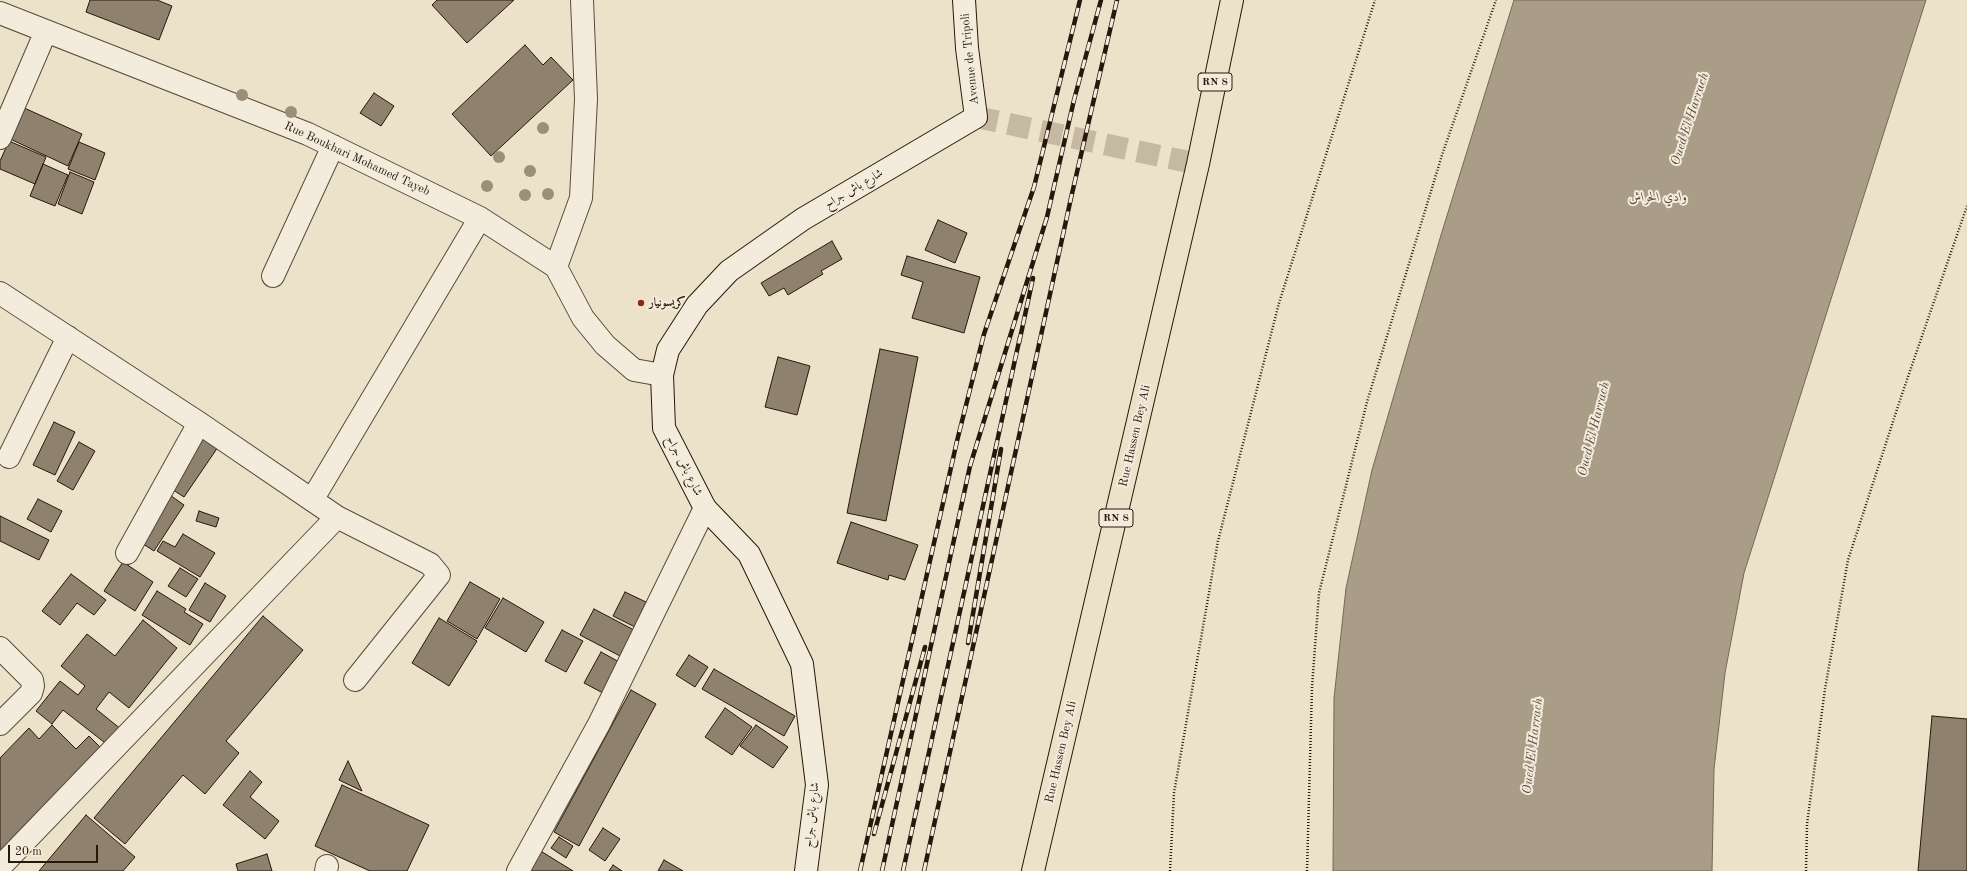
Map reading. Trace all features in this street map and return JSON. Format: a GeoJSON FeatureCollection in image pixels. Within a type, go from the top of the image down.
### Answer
{"type":"FeatureCollection","features":[{"type":"Feature","properties":{"kind":"main road","name":"Rue Hassen Bey Ali"},"geometry":{"type":"LineString","coordinates":[[1033,871],[1198,164],[1232,0]]}},
{"type":"Feature","properties":{"kind":"street"},"geometry":{"type":"LineString","coordinates":[[556,267],[581,198],[586,99],[582,0]]}},
{"type":"Feature","properties":{"kind":"street","name":"Avenue de Tripoli"},"geometry":{"type":"LineString","coordinates":[[964,0],[967,48],[976,117]]}},
{"type":"Feature","properties":{"kind":"street","name":"Rue Boukhari Mohamed Tayeb"},"geometry":{"type":"LineString","coordinates":[[0,13],[308,134],[480,218],[556,267],[583,318],[604,345],[634,370],[662,375]]}},
{"type":"Feature","properties":{"kind":"street"},"geometry":{"type":"LineString","coordinates":[[0,138],[46,31]]}},
{"type":"Feature","properties":{"kind":"street","name":"شارع باش جراح"},"geometry":{"type":"LineString","coordinates":[[806,871],[817,785],[802,664],[748,554],[705,508],[664,428],[662,375],[668,350],[697,305],[730,271],[803,219],[976,117]]}},
{"type":"Feature","properties":{"kind":"street"},"geometry":{"type":"LineString","coordinates":[[273,276],[333,146]]}},
{"type":"Feature","properties":{"kind":"street"},"geometry":{"type":"LineString","coordinates":[[312,500],[480,218]]}},
{"type":"Feature","properties":{"kind":"street"},"geometry":{"type":"LineString","coordinates":[[0,293],[199,423],[337,517],[430,564],[439,575],[355,680]]}},
{"type":"Feature","properties":{"kind":"street"},"geometry":{"type":"LineString","coordinates":[[9,457],[68,337]]}},
{"type":"Feature","properties":{"kind":"street"},"geometry":{"type":"LineString","coordinates":[[127,553],[199,423]]}},
{"type":"Feature","properties":{"kind":"street"},"geometry":{"type":"LineString","coordinates":[[518,871],[599,724],[705,508]]}},
{"type":"Feature","properties":{"kind":"street"},"geometry":{"type":"LineString","coordinates":[[0,867],[337,517]]}},
{"type":"Feature","properties":{"kind":"street"},"geometry":{"type":"LineString","coordinates":[[0,648],[32,680],[33,686],[31,693],[0,724]]}},
{"type":"Feature","properties":{"kind":"path"},"geometry":{"type":"LineString","coordinates":[[1170,871],[1174,794],[1218,542],[1279,303],[1375,0]]}},
{"type":"Feature","properties":{"kind":"path"},"geometry":{"type":"LineString","coordinates":[[1307,871],[1312,688],[1319,593],[1367,402],[1442,155],[1496,0]]}},
{"type":"Feature","properties":{"kind":"path"},"geometry":{"type":"LineString","coordinates":[[1806,871],[1807,824],[1824,697],[1848,560],[1901,397],[1967,206]]}},
{"type":"Feature","properties":{"kind":"water","name":"وادي الحراش"},"geometry":{"type":"Polygon","coordinates":[[[1514,0],[1926,0],[1744,573],[1725,673],[1714,769],[1712,871],[1333,871],[1334,698],[1346,588],[1372,470],[1441,235],[1514,0]]]}},
{"type":"Feature","properties":{"kind":"building"},"geometry":{"type":"Polygon","coordinates":[[[90,0],[157,0],[172,6],[159,40],[86,12],[90,0]]]}},
{"type":"Feature","properties":{"kind":"building"},"geometry":{"type":"Polygon","coordinates":[[[437,0],[514,0],[467,43],[432,5],[437,0]]]}},
{"type":"Feature","properties":{"kind":"building"},"geometry":{"type":"Polygon","coordinates":[[[525,45],[543,65],[551,57],[573,80],[491,156],[452,114],[525,45]]]}},
{"type":"Feature","properties":{"kind":"building"},"geometry":{"type":"Polygon","coordinates":[[[374,93],[394,106],[381,126],[360,113],[374,93]]]}},
{"type":"Feature","properties":{"kind":"building"},"geometry":{"type":"Polygon","coordinates":[[[22,107],[82,134],[68,166],[8,138],[22,107]]]}},
{"type":"Feature","properties":{"kind":"building"},"geometry":{"type":"Polygon","coordinates":[[[9,141],[46,157],[35,184],[0,169],[0,161],[9,141]]]}},
{"type":"Feature","properties":{"kind":"building"},"geometry":{"type":"Polygon","coordinates":[[[79,142],[105,153],[95,180],[68,169],[79,142]]]}},
{"type":"Feature","properties":{"kind":"building"},"geometry":{"type":"Polygon","coordinates":[[[43,164],[68,175],[55,206],[30,196],[43,164]]]}},
{"type":"Feature","properties":{"kind":"building"},"geometry":{"type":"Polygon","coordinates":[[[70,172],[94,182],[82,214],[58,204],[70,172]]]}},
{"type":"Feature","properties":{"kind":"building"},"geometry":{"type":"Polygon","coordinates":[[[938,220],[967,233],[955,263],[925,250],[938,220]]]}},
{"type":"Feature","properties":{"kind":"building"},"geometry":{"type":"Polygon","coordinates":[[[832,241],[842,259],[821,271],[823,274],[788,295],[784,288],[769,296],[761,283],[832,241]]]}},
{"type":"Feature","properties":{"kind":"building"},"geometry":{"type":"Polygon","coordinates":[[[907,256],[980,277],[964,333],[912,318],[923,282],[901,275],[907,256]]]}},
{"type":"Feature","properties":{"kind":"building"},"geometry":{"type":"Polygon","coordinates":[[[880,349],[918,357],[886,521],[847,513],[880,349]]]}},
{"type":"Feature","properties":{"kind":"building"},"geometry":{"type":"Polygon","coordinates":[[[778,357],[810,366],[797,415],[765,407],[778,357]]]}},
{"type":"Feature","properties":{"kind":"building"},"geometry":{"type":"Polygon","coordinates":[[[54,422],[75,432],[55,475],[33,465],[54,422]]]}},
{"type":"Feature","properties":{"kind":"building"},"geometry":{"type":"Polygon","coordinates":[[[201,435],[218,447],[184,497],[167,486],[201,435]]]}},
{"type":"Feature","properties":{"kind":"building"},"geometry":{"type":"Polygon","coordinates":[[[79,442],[95,451],[73,490],[57,481],[79,442]]]}},
{"type":"Feature","properties":{"kind":"building"},"geometry":{"type":"Polygon","coordinates":[[[167,493],[184,505],[154,551],[137,540],[167,493]]]}},
{"type":"Feature","properties":{"kind":"building"},"geometry":{"type":"Polygon","coordinates":[[[38,499],[62,511],[51,532],[27,519],[38,499]]]}},
{"type":"Feature","properties":{"kind":"building"},"geometry":{"type":"Polygon","coordinates":[[[199,511],[219,518],[216,527],[196,521],[199,511]]]}},
{"type":"Feature","properties":{"kind":"building"},"geometry":{"type":"Polygon","coordinates":[[[0,516],[49,540],[39,560],[0,541],[0,516]]]}},
{"type":"Feature","properties":{"kind":"building"},"geometry":{"type":"Polygon","coordinates":[[[851,522],[918,545],[905,580],[889,575],[888,580],[837,563],[851,522]]]}},
{"type":"Feature","properties":{"kind":"building"},"geometry":{"type":"Polygon","coordinates":[[[183,534],[215,553],[200,577],[157,551],[163,541],[175,547],[183,534]]]}},
{"type":"Feature","properties":{"kind":"building"},"geometry":{"type":"Polygon","coordinates":[[[123,562],[153,582],[135,611],[104,591],[123,562]]]}},
{"type":"Feature","properties":{"kind":"building"},"geometry":{"type":"Polygon","coordinates":[[[180,568],[198,579],[186,597],[168,586],[180,568]]]}},
{"type":"Feature","properties":{"kind":"building"},"geometry":{"type":"Polygon","coordinates":[[[71,574],[106,600],[94,615],[77,603],[60,625],[42,611],[71,574]]]}},
{"type":"Feature","properties":{"kind":"building"},"geometry":{"type":"Polygon","coordinates":[[[470,582],[500,599],[477,639],[447,621],[470,582]]]}},
{"type":"Feature","properties":{"kind":"building"},"geometry":{"type":"Polygon","coordinates":[[[205,583],[226,596],[210,622],[189,610],[205,583]]]}},
{"type":"Feature","properties":{"kind":"building"},"geometry":{"type":"Polygon","coordinates":[[[157,591],[186,609],[184,612],[203,624],[190,645],[142,615],[157,591]]]}},
{"type":"Feature","properties":{"kind":"building"},"geometry":{"type":"Polygon","coordinates":[[[625,592],[646,602],[635,627],[613,616],[625,592]]]}},
{"type":"Feature","properties":{"kind":"building"},"geometry":{"type":"Polygon","coordinates":[[[503,598],[544,622],[526,652],[485,628],[503,598]]]}},
{"type":"Feature","properties":{"kind":"building"},"geometry":{"type":"Polygon","coordinates":[[[594,609],[634,630],[620,656],[580,635],[594,609]]]}},
{"type":"Feature","properties":{"kind":"building"},"geometry":{"type":"Polygon","coordinates":[[[263,616],[303,650],[226,741],[239,753],[205,794],[183,775],[125,844],[94,818],[263,616]]]}},
{"type":"Feature","properties":{"kind":"building"},"geometry":{"type":"Polygon","coordinates":[[[439,618],[477,641],[449,686],[412,663],[439,618]]]}},
{"type":"Feature","properties":{"kind":"building"},"geometry":{"type":"Polygon","coordinates":[[[143,620],[177,648],[129,708],[109,692],[96,709],[122,730],[109,746],[63,710],[52,724],[36,711],[60,681],[78,695],[85,686],[61,666],[87,634],[115,656],[143,620]]]}},
{"type":"Feature","properties":{"kind":"building"},"geometry":{"type":"Polygon","coordinates":[[[562,630],[583,641],[566,672],[545,661],[562,630]]]}},
{"type":"Feature","properties":{"kind":"building"},"geometry":{"type":"Polygon","coordinates":[[[601,652],[621,663],[603,693],[584,683],[601,652]]]}},
{"type":"Feature","properties":{"kind":"building"},"geometry":{"type":"Polygon","coordinates":[[[689,655],[708,667],[695,687],[676,675],[689,655]]]}},
{"type":"Feature","properties":{"kind":"building"},"geometry":{"type":"Polygon","coordinates":[[[714,669],[795,716],[784,736],[702,689],[714,669]]]}},
{"type":"Feature","properties":{"kind":"building"},"geometry":{"type":"Polygon","coordinates":[[[631,690],[656,704],[579,846],[554,832],[631,690]]]}},
{"type":"Feature","properties":{"kind":"building"},"geometry":{"type":"Polygon","coordinates":[[[725,708],[752,727],[732,755],[705,737],[725,708]]]}},
{"type":"Feature","properties":{"kind":"building"},"geometry":{"type":"Polygon","coordinates":[[[1932,716],[1967,719],[1967,871],[1918,871],[1932,716]]]}},
{"type":"Feature","properties":{"kind":"building"},"geometry":{"type":"Polygon","coordinates":[[[52,725],[76,749],[89,736],[102,749],[0,855],[0,758],[29,728],[39,739],[52,725]]]}},
{"type":"Feature","properties":{"kind":"building"},"geometry":{"type":"Polygon","coordinates":[[[756,725],[788,747],[773,768],[740,746],[756,725]]]}},
{"type":"Feature","properties":{"kind":"building"},"geometry":{"type":"Polygon","coordinates":[[[348,761],[362,791],[339,780],[348,761]]]}},
{"type":"Feature","properties":{"kind":"building"},"geometry":{"type":"Polygon","coordinates":[[[250,771],[262,782],[250,797],[279,821],[265,839],[223,805],[250,771]]]}},
{"type":"Feature","properties":{"kind":"building"},"geometry":{"type":"Polygon","coordinates":[[[342,785],[429,825],[407,871],[370,871],[315,846],[342,785]]]}},
{"type":"Feature","properties":{"kind":"building"},"geometry":{"type":"Polygon","coordinates":[[[86,815],[135,857],[123,871],[39,871],[86,815]]]}},
{"type":"Feature","properties":{"kind":"building"},"geometry":{"type":"Polygon","coordinates":[[[603,828],[620,839],[605,861],[589,850],[603,828]]]}},
{"type":"Feature","properties":{"kind":"building"},"geometry":{"type":"Polygon","coordinates":[[[559,837],[573,846],[566,858],[551,848],[559,837]]]}},
{"type":"Feature","properties":{"kind":"building"},"geometry":{"type":"Polygon","coordinates":[[[539,850],[573,871],[526,871],[539,850]]]}},
{"type":"Feature","properties":{"kind":"building"},"geometry":{"type":"Polygon","coordinates":[[[267,854],[272,871],[238,871],[236,864],[267,854]]]}},
{"type":"Feature","properties":{"kind":"building"},"geometry":{"type":"Polygon","coordinates":[[[664,860],[683,871],[658,871],[664,860]]]}},
{"type":"Feature","properties":{"kind":"building"},"geometry":{"type":"Polygon","coordinates":[[[613,865],[622,871],[609,871],[613,865]]]}},
{"type":"Feature","properties":{"kind":"tunnel"},"geometry":{"type":"LineString","coordinates":[[976,117],[1198,164]]}},
{"type":"Feature","properties":{"kind":"railway"},"geometry":{"type":"LineString","coordinates":[[860,871],[957,441],[984,334],[1034,187],[1080,0]]}},
{"type":"Feature","properties":{"kind":"railway"},"geometry":{"type":"LineString","coordinates":[[882,871],[970,466],[1047,217],[1074,100],[1101,0]]}},
{"type":"Feature","properties":{"kind":"railway"},"geometry":{"type":"LineString","coordinates":[[924,871],[1071,198],[1117,0]]}},
{"type":"Feature","properties":{"kind":"railway"},"geometry":{"type":"LineString","coordinates":[[1019,343],[1033,278]]}},
{"type":"Feature","properties":{"kind":"railway"},"geometry":{"type":"LineString","coordinates":[[903,871],[1020,337]]}},
{"type":"Feature","properties":{"kind":"railway"},"geometry":{"type":"LineString","coordinates":[[968,643],[1001,449]]}},
{"type":"Feature","properties":{"kind":"railway"},"geometry":{"type":"LineString","coordinates":[[874,834],[925,647]]}},
{"type":"Feature","properties":{"kind":"place","name":"كريسونيار"},"geometry":{"type":"Point","coordinates":[641,303]}},
{"type":"Feature","properties":{"kind":"water label","name":"Oued El Harrach"},"geometry":{"type":"Point","coordinates":[1690,119]}},
{"type":"Feature","properties":{"kind":"water label","name":"Oued El Harrach"},"geometry":{"type":"Point","coordinates":[1594,429]}},
{"type":"Feature","properties":{"kind":"water label","name":"Oued El Harrach"},"geometry":{"type":"Point","coordinates":[1533,746]}}]}
